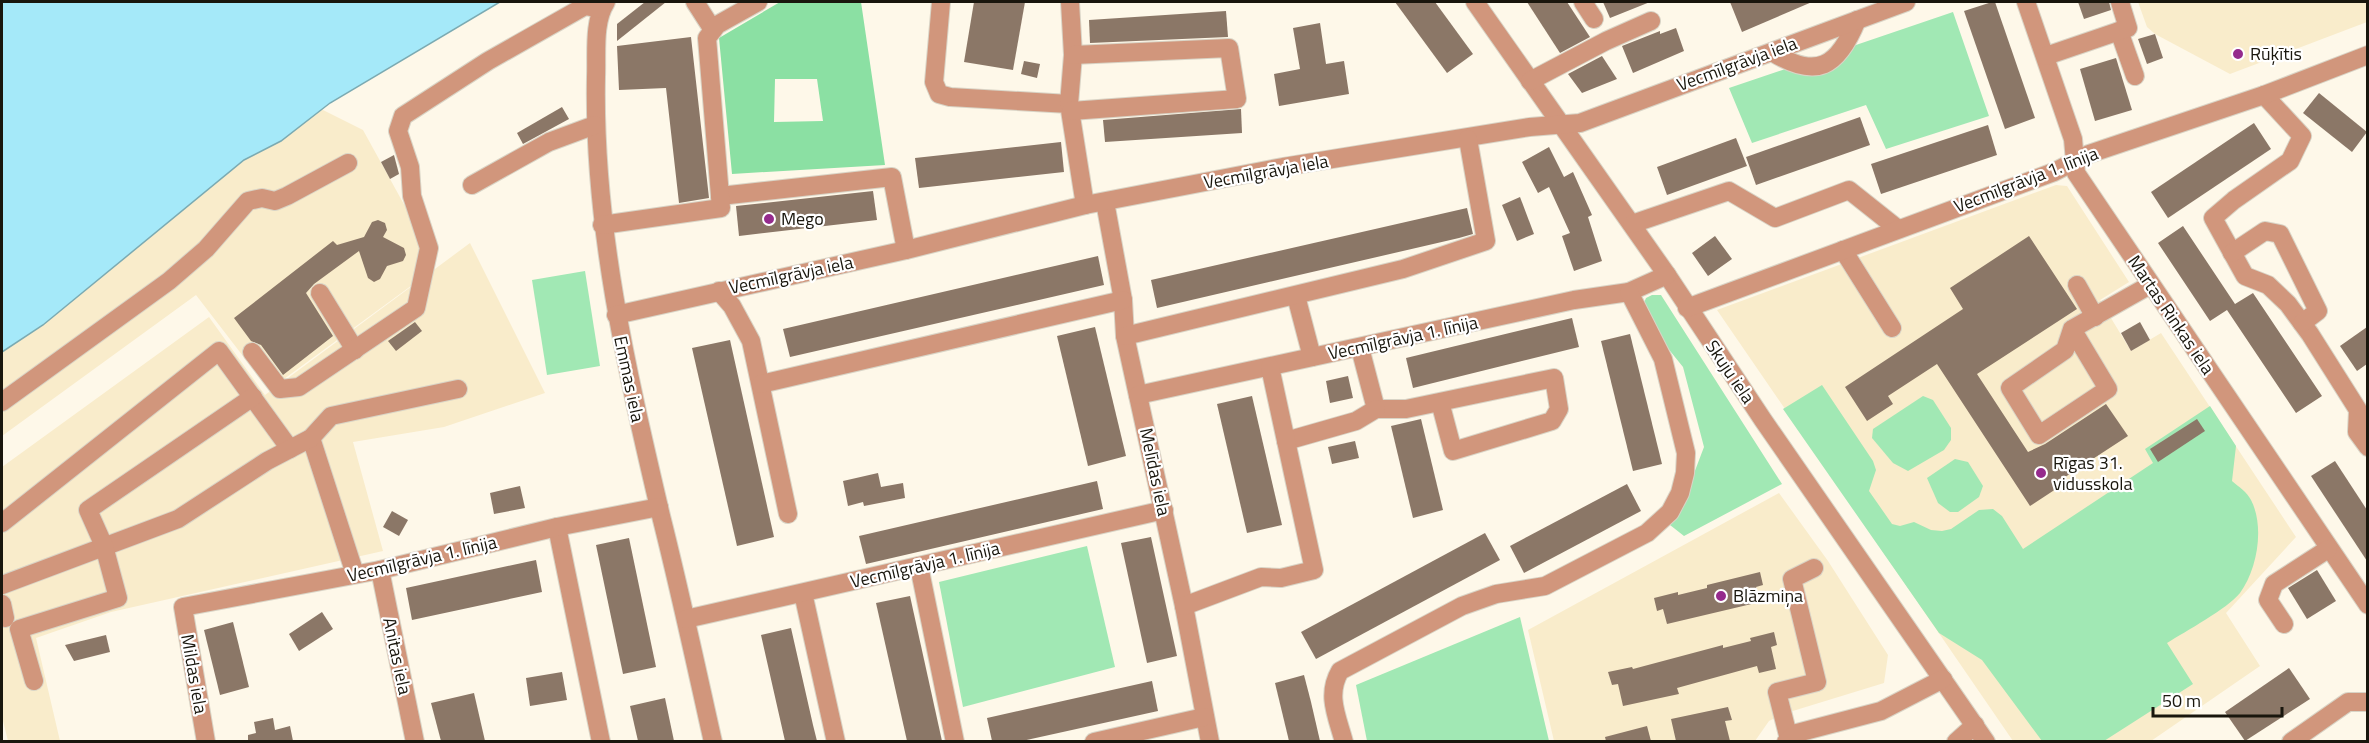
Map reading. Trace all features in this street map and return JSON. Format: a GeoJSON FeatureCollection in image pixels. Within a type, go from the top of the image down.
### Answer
{"type":"FeatureCollection","features":[{"type":"Feature","properties":{"kind":"street"},"geometry":{"type":"LineString","coordinates":[[695,2],[713,30]]}},
{"type":"Feature","properties":{"kind":"street"},"geometry":{"type":"LineString","coordinates":[[602,225],[721,208],[707,38],[717,25],[758,2]]}},
{"type":"Feature","properties":{"kind":"street"},"geometry":{"type":"LineString","coordinates":[[941,2],[934,82],[939,94],[951,97],[1070,107],[1237,99],[1229,48],[1073,55]]}},
{"type":"Feature","properties":{"kind":"street"},"geometry":{"type":"LineString","coordinates":[[1070,2],[1073,55],[1070,107],[1085,205]]}},
{"type":"Feature","properties":{"kind":"street","name":"Skuju iela"},"geometry":{"type":"LineString","coordinates":[[1475,2],[1632,224],[1687,308],[1986,741]]}},
{"type":"Feature","properties":{"kind":"street"},"geometry":{"type":"LineString","coordinates":[[1583,2],[1594,20]]}},
{"type":"Feature","properties":{"kind":"street","name":"Vecmīlgrāvja iela"},"geometry":{"type":"LineString","coordinates":[[615,315],[906,250],[1085,205],[1283,167],[1560,123],[1580,123],[1906,2]]}},
{"type":"Feature","properties":{"kind":"street","name":"Martas Rinkas iela"},"geometry":{"type":"LineString","coordinates":[[2026,2],[2073,140],[2076,173],[2367,605]]}},
{"type":"Feature","properties":{"kind":"street"},"geometry":{"type":"LineString","coordinates":[[2046,56],[2128,28],[2120,2]]}},
{"type":"Feature","properties":{"kind":"street"},"geometry":{"type":"LineString","coordinates":[[252,352],[280,389],[299,387],[416,308],[429,248],[412,196],[410,166],[398,130],[403,116],[489,61],[585,6],[603,5]]}},
{"type":"Feature","properties":{"kind":"street","name":"Emmas iela"},"geometry":{"type":"LineString","coordinates":[[603,5],[597,30],[595,125],[602,225],[615,315],[713,741]]}},
{"type":"Feature","properties":{"kind":"street"},"geometry":{"type":"LineString","coordinates":[[1772,52],[1786,61],[1809,68],[1820,67],[1835,56],[1845,44],[1857,20]]}},
{"type":"Feature","properties":{"kind":"street"},"geometry":{"type":"LineString","coordinates":[[1530,81],[1606,41],[1651,21]]}},
{"type":"Feature","properties":{"kind":"street"},"geometry":{"type":"LineString","coordinates":[[2119,31],[2135,76]]}},
{"type":"Feature","properties":{"kind":"street","name":"Vecmīlgrāvja 1. līnija"},"geometry":{"type":"LineString","coordinates":[[1687,308],[2054,172],[2089,154],[2264,95],[2367,55]]}},
{"type":"Feature","properties":{"kind":"street"},"geometry":{"type":"LineString","coordinates":[[2264,95],[2302,136],[2290,161],[2234,200],[2213,218],[2245,276],[2268,285],[2302,323],[2363,408],[2357,432],[2367,447]]}},
{"type":"Feature","properties":{"kind":"street"},"geometry":{"type":"LineString","coordinates":[[472,185],[549,142],[595,125]]}},
{"type":"Feature","properties":{"kind":"street"},"geometry":{"type":"LineString","coordinates":[[1125,336],[1403,269],[1486,241],[1468,139]]}},
{"type":"Feature","properties":{"kind":"street"},"geometry":{"type":"LineString","coordinates":[[2,402],[169,281],[206,249],[248,201],[262,198],[275,201],[348,163]]}},
{"type":"Feature","properties":{"kind":"street"},"geometry":{"type":"LineString","coordinates":[[720,196],[892,177],[906,250]]}},
{"type":"Feature","properties":{"kind":"street"},"geometry":{"type":"LineString","coordinates":[[1632,224],[1729,191],[1774,218],[1849,189],[1898,229]]}},
{"type":"Feature","properties":{"kind":"street","name":"Melīdas iela"},"geometry":{"type":"LineString","coordinates":[[1105,202],[1124,300],[1125,336],[1164,510],[1210,741]]}},
{"type":"Feature","properties":{"kind":"street"},"geometry":{"type":"LineString","coordinates":[[2232,253],[2265,231],[2280,234],[2318,311],[2302,323]]}},
{"type":"Feature","properties":{"kind":"street"},"geometry":{"type":"LineString","coordinates":[[1843,250],[1893,328]]}},
{"type":"Feature","properties":{"kind":"street","name":"Vecmīlgrāvja 1. līnija"},"geometry":{"type":"LineString","coordinates":[[1138,395],[1574,300],[1629,292],[1666,275]]}},
{"type":"Feature","properties":{"kind":"street"},"geometry":{"type":"LineString","coordinates":[[2077,285],[2095,316]]}},
{"type":"Feature","properties":{"kind":"street"},"geometry":{"type":"LineString","coordinates":[[2072,330],[2108,389],[2039,435],[2010,388],[2065,350],[2072,330],[2150,285]]}},
{"type":"Feature","properties":{"kind":"street"},"geometry":{"type":"LineString","coordinates":[[719,291],[732,306],[751,341],[788,514]]}},
{"type":"Feature","properties":{"kind":"street"},"geometry":{"type":"LineString","coordinates":[[1344,741],[1331,694],[1333,683],[1340,671],[1462,606],[1496,594],[1545,586],[1647,533],[1670,512],[1680,493],[1685,473],[1686,453],[1663,359],[1629,292]]}},
{"type":"Feature","properties":{"kind":"street"},"geometry":{"type":"LineString","coordinates":[[320,293],[355,350]]}},
{"type":"Feature","properties":{"kind":"street"},"geometry":{"type":"LineString","coordinates":[[1296,296],[1312,357]]}},
{"type":"Feature","properties":{"kind":"street"},"geometry":{"type":"LineString","coordinates":[[761,384],[1124,300]]}},
{"type":"Feature","properties":{"kind":"street"},"geometry":{"type":"LineString","coordinates":[[1360,348],[1376,409]]}},
{"type":"Feature","properties":{"kind":"street"},"geometry":{"type":"LineString","coordinates":[[2,522],[219,351],[290,449]]}},
{"type":"Feature","properties":{"kind":"street"},"geometry":{"type":"LineString","coordinates":[[1184,606],[1261,577],[1281,578],[1314,570],[1270,367]]}},
{"type":"Feature","properties":{"kind":"street"},"geometry":{"type":"LineString","coordinates":[[1286,441],[1356,421],[1376,409],[1406,410],[1440,402],[1554,378],[1558,409],[1552,421],[1453,451],[1440,402]]}},
{"type":"Feature","properties":{"kind":"street"},"geometry":{"type":"LineString","coordinates":[[2,585],[178,519],[267,461],[311,438],[331,416],[458,389]]}},
{"type":"Feature","properties":{"kind":"street"},"geometry":{"type":"LineString","coordinates":[[34,681],[19,629],[117,598],[104,546],[88,510],[253,397]]}},
{"type":"Feature","properties":{"kind":"street"},"geometry":{"type":"LineString","coordinates":[[311,438],[355,574]]}},
{"type":"Feature","properties":{"kind":"street","name":"Vecmīlgrāvja 1. līnija"},"geometry":{"type":"LineString","coordinates":[[183,607],[380,570],[557,527],[659,507]]}},
{"type":"Feature","properties":{"kind":"street","name":"Vecmīlgrāvja 1. līnija"},"geometry":{"type":"LineString","coordinates":[[686,619],[1164,510]]}},
{"type":"Feature","properties":{"kind":"street"},"geometry":{"type":"LineString","coordinates":[[557,527],[601,741]]}},
{"type":"Feature","properties":{"kind":"street"},"geometry":{"type":"LineString","coordinates":[[2284,624],[2268,600],[2274,584],[2328,549]]}},
{"type":"Feature","properties":{"kind":"street"},"geometry":{"type":"LineString","coordinates":[[919,566],[955,741]]}},
{"type":"Feature","properties":{"kind":"street"},"geometry":{"type":"LineString","coordinates":[[1814,568],[1791,579],[1817,681],[1778,692],[1788,740],[1797,733],[1881,711],[1943,679]]}},
{"type":"Feature","properties":{"kind":"street","name":"Anitas iela"},"geometry":{"type":"LineString","coordinates":[[380,570],[415,741]]}},
{"type":"Feature","properties":{"kind":"street"},"geometry":{"type":"LineString","coordinates":[[803,593],[836,741]]}},
{"type":"Feature","properties":{"kind":"street","name":"Mildas iela"},"geometry":{"type":"LineString","coordinates":[[183,607],[206,741]]}},
{"type":"Feature","properties":{"kind":"street"},"geometry":{"type":"LineString","coordinates":[[2291,741],[2348,702],[2367,702]]}},
{"type":"Feature","properties":{"kind":"street"},"geometry":{"type":"LineString","coordinates":[[1094,741],[1204,717]]}},
{"type":"Feature","properties":{"kind":"street"},"geometry":{"type":"LineString","coordinates":[[1956,741],[1975,725]]}},
{"type":"Feature","properties":{"kind":"shaded area","name":"Rūķītis"},"geometry":{"type":"Polygon","coordinates":[[[2138,2],[2367,2],[2367,22],[2230,74],[2155,34],[2147,27],[2138,2]]]}},
{"type":"Feature","properties":{"kind":"shaded area"},"geometry":{"type":"Polygon","coordinates":[[[323,110],[363,130],[428,248],[430,272],[269,390],[196,295],[2,436],[2,352],[43,325],[244,160],[281,141],[318,111],[323,110]]]}},
{"type":"Feature","properties":{"kind":"shaded area","name":"Rīgas 31. vidusskola"},"geometry":{"type":"Polygon","coordinates":[[[2056,185],[2067,186],[2129,282],[2100,300],[2131,351],[2161,333],[2296,537],[2226,613],[2260,666],[2151,741],[2013,741],[1717,310],[2056,185]]]}},
{"type":"Feature","properties":{"kind":"shaded area"},"geometry":{"type":"Polygon","coordinates":[[[470,243],[545,393],[444,427],[353,442],[383,551],[111,612],[36,638],[60,741],[8,741],[2,717],[2,467],[209,317],[265,395],[470,243]]]}},
{"type":"Feature","properties":{"kind":"shaded area","name":"Blāzmiņa"},"geometry":{"type":"Polygon","coordinates":[[[1779,493],[1828,561],[1888,655],[1884,683],[1783,714],[1769,721],[1755,741],[1554,741],[1528,630],[1779,493]]]}},
{"type":"Feature","properties":{"kind":"green space"},"geometry":{"type":"Polygon","coordinates":[[[780,2],[861,2],[885,165],[732,174],[719,38],[780,2]],[[775,79],[774,122],[823,121],[817,79],[775,79]]]}},
{"type":"Feature","properties":{"kind":"green space"},"geometry":{"type":"Polygon","coordinates":[[[1953,12],[1989,116],[1886,149],[1866,105],[1752,143],[1729,88],[1953,12]]]}},
{"type":"Feature","properties":{"kind":"green space"},"geometry":{"type":"Polygon","coordinates":[[[585,271],[600,366],[547,375],[532,280],[585,271]]]}},
{"type":"Feature","properties":{"kind":"green space"},"geometry":{"type":"Polygon","coordinates":[[[1661,295],[1782,484],[1684,536],[1670,525],[1677,518],[1704,447],[1683,367],[1654,331],[1643,305],[1646,298],[1661,295]]]}},
{"type":"Feature","properties":{"kind":"green space"},"geometry":{"type":"Polygon","coordinates":[[[1822,385],[1873,461],[1876,470],[1869,491],[1892,524],[1900,526],[1914,522],[1931,530],[1942,531],[1951,529],[1979,510],[1993,509],[2002,516],[2023,549],[2153,463],[2145,449],[2210,406],[2236,446],[2232,481],[2251,500],[2258,523],[2258,535],[2255,561],[2240,593],[2216,613],[2167,643],[2193,684],[2104,741],[2042,741],[1982,660],[1939,633],[1783,409],[1822,385]]]}},
{"type":"Feature","properties":{"kind":"green space"},"geometry":{"type":"Polygon","coordinates":[[[1923,396],[1933,400],[1951,428],[1951,440],[1944,450],[1908,471],[1893,463],[1872,438],[1873,429],[1923,396]]]}},
{"type":"Feature","properties":{"kind":"green space"},"geometry":{"type":"Polygon","coordinates":[[[1955,459],[1968,462],[1983,486],[1979,497],[1958,512],[1950,512],[1938,503],[1927,478],[1955,459]]]}},
{"type":"Feature","properties":{"kind":"green space"},"geometry":{"type":"Polygon","coordinates":[[[1087,546],[1115,667],[963,707],[939,582],[1087,546]]]}},
{"type":"Feature","properties":{"kind":"green space"},"geometry":{"type":"Polygon","coordinates":[[[1520,617],[1549,741],[1367,741],[1356,685],[1520,617]]]}},
{"type":"Feature","properties":{"kind":"water"},"geometry":{"type":"Polygon","coordinates":[[[2,2],[500,2],[330,103],[281,141],[244,160],[43,325],[2,352],[2,2]]]}},
{"type":"Feature","properties":{"kind":"building"},"geometry":{"type":"Polygon","coordinates":[[[645,2],[666,2],[617,41],[617,24],[645,2]]]}},
{"type":"Feature","properties":{"kind":"building"},"geometry":{"type":"Polygon","coordinates":[[[974,2],[1025,2],[1013,70],[964,62],[974,2]]]}},
{"type":"Feature","properties":{"kind":"building"},"geometry":{"type":"Polygon","coordinates":[[[1395,2],[1435,2],[1473,54],[1447,73],[1395,2]]]}},
{"type":"Feature","properties":{"kind":"building"},"geometry":{"type":"Polygon","coordinates":[[[1527,2],[1567,2],[1590,37],[1560,53],[1527,2]]]}},
{"type":"Feature","properties":{"kind":"building"},"geometry":{"type":"Polygon","coordinates":[[[1603,2],[1650,2],[1610,18],[1603,2]]]}},
{"type":"Feature","properties":{"kind":"building"},"geometry":{"type":"Polygon","coordinates":[[[1730,2],[1812,2],[1742,32],[1730,2]]]}},
{"type":"Feature","properties":{"kind":"building"},"geometry":{"type":"Polygon","coordinates":[[[1995,2],[2035,118],[2005,129],[1964,11],[1995,2]]]}},
{"type":"Feature","properties":{"kind":"building"},"geometry":{"type":"Polygon","coordinates":[[[2078,2],[2109,2],[2111,10],[2084,19],[2078,2]]]}},
{"type":"Feature","properties":{"kind":"building"},"geometry":{"type":"Polygon","coordinates":[[[1226,11],[1228,37],[1090,43],[1089,20],[1226,11]]]}},
{"type":"Feature","properties":{"kind":"building"},"geometry":{"type":"Polygon","coordinates":[[[1320,23],[1326,64],[1344,61],[1349,94],[1279,106],[1274,74],[1300,69],[1293,28],[1320,23]]]}},
{"type":"Feature","properties":{"kind":"building"},"geometry":{"type":"Polygon","coordinates":[[[1676,28],[1684,51],[1633,73],[1622,46],[1660,31],[1660,34],[1676,28]]]}},
{"type":"Feature","properties":{"kind":"building"},"geometry":{"type":"Polygon","coordinates":[[[2155,34],[2163,58],[2147,64],[2138,39],[2155,34]]]}},
{"type":"Feature","properties":{"kind":"building"},"geometry":{"type":"Polygon","coordinates":[[[691,37],[709,198],[679,203],[666,88],[619,90],[617,46],[691,37]]]}},
{"type":"Feature","properties":{"kind":"building"},"geometry":{"type":"Polygon","coordinates":[[[1602,56],[1617,79],[1582,93],[1568,74],[1602,56]]]}},
{"type":"Feature","properties":{"kind":"building"},"geometry":{"type":"Polygon","coordinates":[[[2116,58],[2132,110],[2095,121],[2080,69],[2116,58]]]}},
{"type":"Feature","properties":{"kind":"building"},"geometry":{"type":"Polygon","coordinates":[[[1024,61],[1040,64],[1037,78],[1021,74],[1024,61]]]}},
{"type":"Feature","properties":{"kind":"building"},"geometry":{"type":"Polygon","coordinates":[[[2319,93],[2367,132],[2352,152],[2303,113],[2319,93]]]}},
{"type":"Feature","properties":{"kind":"building"},"geometry":{"type":"Polygon","coordinates":[[[562,107],[569,119],[523,144],[517,133],[562,107]]]}},
{"type":"Feature","properties":{"kind":"building"},"geometry":{"type":"Polygon","coordinates":[[[1241,109],[1242,133],[1105,142],[1103,120],[1241,109]]]}},
{"type":"Feature","properties":{"kind":"building"},"geometry":{"type":"Polygon","coordinates":[[[1860,117],[1870,145],[1756,185],[1746,157],[1860,117]]]}},
{"type":"Feature","properties":{"kind":"building"},"geometry":{"type":"Polygon","coordinates":[[[2254,123],[2271,149],[2168,218],[2151,192],[2254,123]]]}},
{"type":"Feature","properties":{"kind":"building"},"geometry":{"type":"Polygon","coordinates":[[[1988,125],[1997,155],[1881,194],[1871,164],[1988,125]]]}},
{"type":"Feature","properties":{"kind":"building"},"geometry":{"type":"Polygon","coordinates":[[[1736,138],[1747,166],[1667,195],[1657,167],[1736,138]]]}},
{"type":"Feature","properties":{"kind":"building"},"geometry":{"type":"Polygon","coordinates":[[[1061,142],[1064,172],[919,188],[915,158],[1061,142]]]}},
{"type":"Feature","properties":{"kind":"building"},"geometry":{"type":"Polygon","coordinates":[[[1549,147],[1564,177],[1573,172],[1592,215],[1588,217],[1602,261],[1574,271],[1562,236],[1570,233],[1549,187],[1538,193],[1522,162],[1549,147]]]}},
{"type":"Feature","properties":{"kind":"building"},"geometry":{"type":"Polygon","coordinates":[[[394,155],[399,174],[390,179],[381,162],[394,155]]]}},
{"type":"Feature","properties":{"kind":"building"},"geometry":{"type":"Polygon","coordinates":[[[873,191],[877,220],[739,236],[736,206],[873,191]]]}},
{"type":"Feature","properties":{"kind":"building"},"geometry":{"type":"Polygon","coordinates":[[[1520,197],[1534,234],[1517,241],[1502,205],[1520,197]]]}},
{"type":"Feature","properties":{"kind":"building"},"geometry":{"type":"Polygon","coordinates":[[[1467,208],[1473,234],[1157,308],[1151,280],[1467,208]]]}},
{"type":"Feature","properties":{"kind":"building"},"geometry":{"type":"Polygon","coordinates":[[[378,220],[385,223],[387,230],[383,237],[404,248],[406,255],[403,261],[387,266],[380,279],[374,282],[368,278],[359,251],[314,284],[306,293],[333,336],[283,375],[261,345],[251,341],[234,318],[333,241],[337,245],[364,237],[372,222],[378,220]]]}},
{"type":"Feature","properties":{"kind":"building"},"geometry":{"type":"Polygon","coordinates":[[[2183,226],[2235,304],[2253,293],[2322,396],[2296,413],[2227,310],[2210,321],[2158,243],[2183,226]]]}},
{"type":"Feature","properties":{"kind":"building"},"geometry":{"type":"Polygon","coordinates":[[[1715,236],[1732,259],[1708,276],[1692,253],[1715,236]]]}},
{"type":"Feature","properties":{"kind":"building"},"geometry":{"type":"Polygon","coordinates":[[[2029,236],[2077,309],[1977,374],[2028,452],[2045,444],[2106,404],[2128,436],[2056,483],[2059,487],[2030,506],[1937,364],[1888,396],[1893,404],[1867,421],[1845,387],[1963,309],[1950,288],[2029,236]]]}},
{"type":"Feature","properties":{"kind":"building"},"geometry":{"type":"Polygon","coordinates":[[[1098,256],[1104,285],[790,357],[783,329],[1098,256]]]}},
{"type":"Feature","properties":{"kind":"building"},"geometry":{"type":"Polygon","coordinates":[[[1572,318],[1579,347],[1413,388],[1406,358],[1572,318]]]}},
{"type":"Feature","properties":{"kind":"building"},"geometry":{"type":"Polygon","coordinates":[[[415,322],[422,331],[396,351],[388,341],[415,322]]]}},
{"type":"Feature","properties":{"kind":"building"},"geometry":{"type":"Polygon","coordinates":[[[2140,322],[2150,340],[2131,351],[2121,333],[2140,322]]]}},
{"type":"Feature","properties":{"kind":"building"},"geometry":{"type":"Polygon","coordinates":[[[1095,327],[1126,456],[1088,466],[1057,336],[1095,327]]]}},
{"type":"Feature","properties":{"kind":"building"},"geometry":{"type":"Polygon","coordinates":[[[2367,327],[2367,364],[2357,371],[2340,346],[2367,327]]]}},
{"type":"Feature","properties":{"kind":"building"},"geometry":{"type":"Polygon","coordinates":[[[1630,334],[1662,464],[1633,471],[1601,341],[1630,334]]]}},
{"type":"Feature","properties":{"kind":"building"},"geometry":{"type":"Polygon","coordinates":[[[730,340],[774,537],[737,546],[692,348],[730,340]]]}},
{"type":"Feature","properties":{"kind":"building"},"geometry":{"type":"Polygon","coordinates":[[[1348,376],[1353,398],[1330,403],[1326,381],[1348,376]]]}},
{"type":"Feature","properties":{"kind":"building"},"geometry":{"type":"Polygon","coordinates":[[[1252,396],[1282,525],[1247,533],[1217,404],[1252,396]]]}},
{"type":"Feature","properties":{"kind":"building"},"geometry":{"type":"Polygon","coordinates":[[[1421,419],[1443,510],[1413,518],[1391,426],[1421,419]]]}},
{"type":"Feature","properties":{"kind":"building"},"geometry":{"type":"Polygon","coordinates":[[[2197,419],[2205,431],[2158,462],[2150,449],[2197,419]]]}},
{"type":"Feature","properties":{"kind":"building"},"geometry":{"type":"Polygon","coordinates":[[[1355,441],[1359,458],[1332,464],[1328,447],[1355,441]]]}},
{"type":"Feature","properties":{"kind":"building"},"geometry":{"type":"Polygon","coordinates":[[[2335,461],[2367,510],[2367,561],[2311,476],[2335,461]]]}},
{"type":"Feature","properties":{"kind":"building"},"geometry":{"type":"Polygon","coordinates":[[[878,473],[881,487],[903,483],[905,498],[864,506],[863,502],[848,506],[843,481],[878,473]]]}},
{"type":"Feature","properties":{"kind":"building"},"geometry":{"type":"Polygon","coordinates":[[[1097,481],[1103,509],[866,564],[859,536],[1097,481]]]}},
{"type":"Feature","properties":{"kind":"building"},"geometry":{"type":"Polygon","coordinates":[[[1627,484],[1641,511],[1524,573],[1510,546],[1627,484]]]}},
{"type":"Feature","properties":{"kind":"building"},"geometry":{"type":"Polygon","coordinates":[[[520,486],[525,508],[494,514],[490,493],[520,486]]]}},
{"type":"Feature","properties":{"kind":"building"},"geometry":{"type":"Polygon","coordinates":[[[392,511],[408,520],[399,536],[383,527],[392,511]]]}},
{"type":"Feature","properties":{"kind":"building"},"geometry":{"type":"Polygon","coordinates":[[[1485,533],[1500,560],[1316,659],[1301,632],[1485,533]]]}},
{"type":"Feature","properties":{"kind":"building"},"geometry":{"type":"Polygon","coordinates":[[[1151,537],[1177,656],[1147,663],[1121,543],[1151,537]]]}},
{"type":"Feature","properties":{"kind":"building"},"geometry":{"type":"Polygon","coordinates":[[[629,538],[656,667],[623,674],[596,545],[629,538]]]}},
{"type":"Feature","properties":{"kind":"building"},"geometry":{"type":"Polygon","coordinates":[[[536,560],[542,592],[412,620],[406,588],[536,560]]]}},
{"type":"Feature","properties":{"kind":"building"},"geometry":{"type":"Polygon","coordinates":[[[2317,570],[2336,601],[2307,619],[2288,588],[2317,570]]]}},
{"type":"Feature","properties":{"kind":"building"},"geometry":{"type":"Polygon","coordinates":[[[1760,572],[1763,585],[1756,587],[1760,602],[1667,624],[1663,609],[1657,611],[1654,598],[1707,588],[1707,585],[1760,572]]]}},
{"type":"Feature","properties":{"kind":"building"},"geometry":{"type":"Polygon","coordinates":[[[910,596],[942,741],[907,741],[876,603],[910,596]]]}},
{"type":"Feature","properties":{"kind":"building"},"geometry":{"type":"Polygon","coordinates":[[[322,612],[333,629],[299,651],[289,634],[322,612]]]}},
{"type":"Feature","properties":{"kind":"building"},"geometry":{"type":"Polygon","coordinates":[[[233,622],[249,687],[220,695],[204,630],[233,622]]]}},
{"type":"Feature","properties":{"kind":"building"},"geometry":{"type":"Polygon","coordinates":[[[791,628],[817,741],[785,741],[761,635],[791,628]]]}},
{"type":"Feature","properties":{"kind":"building"},"geometry":{"type":"Polygon","coordinates":[[[1774,632],[1777,645],[1771,647],[1776,669],[1759,673],[1757,666],[1677,688],[1679,694],[1623,706],[1618,684],[1612,685],[1608,672],[1632,667],[1633,669],[1723,645],[1723,648],[1774,632]]]}},
{"type":"Feature","properties":{"kind":"building"},"geometry":{"type":"Polygon","coordinates":[[[106,635],[110,652],[74,661],[65,645],[106,635]]]}},
{"type":"Feature","properties":{"kind":"building"},"geometry":{"type":"Polygon","coordinates":[[[2289,668],[2310,699],[2245,741],[2225,712],[2289,668]]]}},
{"type":"Feature","properties":{"kind":"building"},"geometry":{"type":"Polygon","coordinates":[[[562,672],[567,700],[530,706],[526,678],[562,672]]]}},
{"type":"Feature","properties":{"kind":"building"},"geometry":{"type":"Polygon","coordinates":[[[1304,675],[1320,741],[1289,741],[1275,683],[1304,675]]]}},
{"type":"Feature","properties":{"kind":"building"},"geometry":{"type":"Polygon","coordinates":[[[1152,681],[1158,711],[1022,741],[992,741],[987,718],[1152,681]]]}},
{"type":"Feature","properties":{"kind":"building"},"geometry":{"type":"Polygon","coordinates":[[[474,693],[485,741],[441,741],[431,703],[474,693]]]}},
{"type":"Feature","properties":{"kind":"building"},"geometry":{"type":"Polygon","coordinates":[[[665,698],[674,741],[638,741],[630,706],[665,698]]]}},
{"type":"Feature","properties":{"kind":"building"},"geometry":{"type":"Polygon","coordinates":[[[1728,707],[1732,720],[1725,721],[1730,741],[1676,741],[1671,719],[1728,707]]]}},
{"type":"Feature","properties":{"kind":"building"},"geometry":{"type":"Polygon","coordinates":[[[273,718],[275,730],[290,726],[293,741],[248,741],[248,735],[256,733],[254,722],[273,718]]]}},
{"type":"Feature","properties":{"kind":"building"},"geometry":{"type":"Polygon","coordinates":[[[1647,726],[1651,741],[1606,741],[1605,737],[1647,726]]]}},
{"type":"Feature","properties":{"kind":"place","name":"Rūķītis"},"geometry":{"type":"Point","coordinates":[2238,54]}},
{"type":"Feature","properties":{"kind":"place","name":"Mego"},"geometry":{"type":"Point","coordinates":[769,219]}},
{"type":"Feature","properties":{"kind":"place","name":"Rīgas 31. vidusskola"},"geometry":{"type":"Point","coordinates":[2041,473]}},
{"type":"Feature","properties":{"kind":"place","name":"Blāzmiņa"},"geometry":{"type":"Point","coordinates":[1721,596]}}]}
